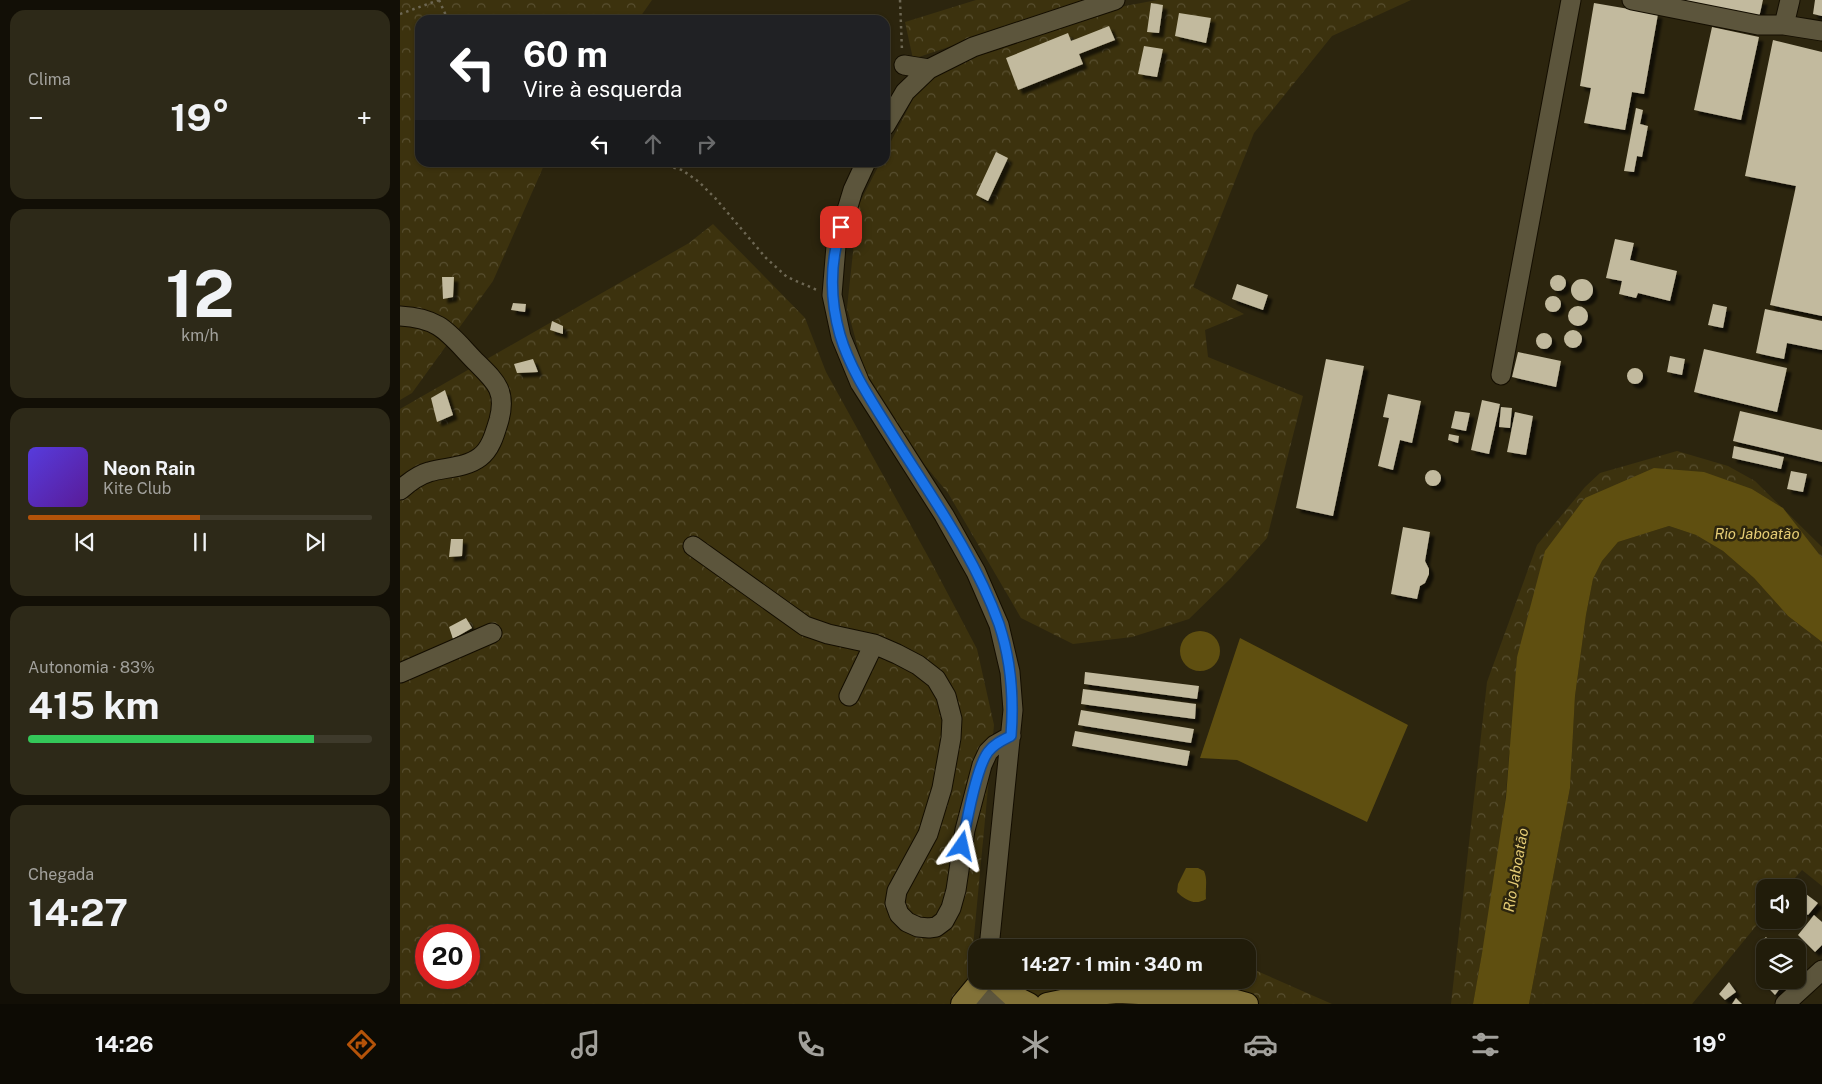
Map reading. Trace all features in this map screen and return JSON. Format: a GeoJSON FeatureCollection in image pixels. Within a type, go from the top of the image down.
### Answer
{"type":"FeatureCollection","features":[{"type":"Feature","properties":{"kind":"main road"},"geometry":{"type":"LineString","coordinates":[[962,1004],[980,989]]}},
{"type":"Feature","properties":{"kind":"main road"},"geometry":{"type":"LineString","coordinates":[[1002,989],[1030,1004]]}},
{"type":"Feature","properties":{"kind":"main road"},"geometry":{"type":"LineString","coordinates":[[1047,1004],[1118,992],[1222,997],[1247,1004]]}},
{"type":"Feature","properties":{"kind":"street"},"geometry":{"type":"LineString","coordinates":[[890,118],[905,92],[929,69],[973,47],[1115,0]]}},
{"type":"Feature","properties":{"kind":"street"},"geometry":{"type":"LineString","coordinates":[[1501,375],[1571,0]]}},
{"type":"Feature","properties":{"kind":"street"},"geometry":{"type":"LineString","coordinates":[[1632,0],[1758,25],[1784,25],[1822,31]]}},
{"type":"Feature","properties":{"kind":"street"},"geometry":{"type":"LineString","coordinates":[[1784,25],[1790,0]]}},
{"type":"Feature","properties":{"kind":"street"},"geometry":{"type":"LineString","coordinates":[[904,65],[929,69]]}},
{"type":"Feature","properties":{"kind":"street"},"geometry":{"type":"LineString","coordinates":[[864,167],[853,190],[836,246],[832,295],[841,337],[860,383],[944,514],[976,572],[999,625],[1010,672],[1013,710],[990,939]]}},
{"type":"Feature","properties":{"kind":"street"},"geometry":{"type":"LineString","coordinates":[[400,316],[426,319],[444,330],[492,378],[502,395],[502,407],[494,435],[488,449],[480,457],[463,465],[427,472],[400,490]]}},
{"type":"Feature","properties":{"kind":"street"},"geometry":{"type":"LineString","coordinates":[[693,546],[805,626],[828,634],[874,644],[918,665],[936,679],[946,696],[952,719],[944,780],[928,834],[905,875],[896,897],[899,914],[907,922],[918,927],[936,927],[944,921],[952,908],[965,830],[982,765],[988,752],[995,744],[1011,736]]}},
{"type":"Feature","properties":{"kind":"street"},"geometry":{"type":"LineString","coordinates":[[400,673],[492,633]]}},
{"type":"Feature","properties":{"kind":"street"},"geometry":{"type":"LineString","coordinates":[[849,696],[874,644]]}},
{"type":"Feature","properties":{"kind":"street"},"geometry":{"type":"LineString","coordinates":[[1785,1004],[1822,970]]}},
{"type":"Feature","properties":{"kind":"street"},"geometry":{"type":"LineString","coordinates":[[982,1004],[987,989]]}},
{"type":"Feature","properties":{"kind":"street"},"geometry":{"type":"LineString","coordinates":[[992,989],[997,1004]]}},
{"type":"Feature","properties":{"kind":"street"},"geometry":{"type":"LineString","coordinates":[[1081,997],[1105,1004]]}},
{"type":"Feature","properties":{"kind":"path"},"geometry":{"type":"LineString","coordinates":[[400,14],[439,0],[446,15]]}},
{"type":"Feature","properties":{"kind":"path"},"geometry":{"type":"LineString","coordinates":[[900,0],[904,65]]}},
{"type":"Feature","properties":{"kind":"path"},"geometry":{"type":"LineString","coordinates":[[672,167],[682,170],[699,182],[716,199],[766,258],[787,277],[804,286],[832,295]]}},
{"type":"Feature","properties":{"kind":"green space"},"geometry":{"type":"Polygon","coordinates":[[[400,0],[652,0],[642,15],[415,15],[415,167],[543,167],[493,281],[412,393],[400,400],[400,0]]]}},
{"type":"Feature","properties":{"kind":"green space"},"geometry":{"type":"Polygon","coordinates":[[[976,0],[1088,0],[913,59],[905,22],[976,0]]]}},
{"type":"Feature","properties":{"kind":"green space"},"geometry":{"type":"Polygon","coordinates":[[[1157,0],[1411,0],[1332,36],[1254,133],[1193,287],[1244,314],[1205,330],[1208,357],[1303,396],[1267,538],[1231,578],[1189,619],[1132,637],[1073,644],[1021,618],[948,493],[873,403],[847,308],[858,206],[878,167],[890,167],[890,143],[915,95],[959,54],[1125,6],[1157,0]]]}},
{"type":"Feature","properties":{"kind":"green space"},"geometry":{"type":"Polygon","coordinates":[[[713,224],[805,318],[826,372],[977,649],[994,725],[974,939],[968,939],[968,989],[1256,989],[1256,971],[1332,1004],[1247,1004],[1222,997],[1082,1004],[400,1004],[400,409],[689,243],[713,224]]]}},
{"type":"Feature","properties":{"kind":"green space"},"geometry":{"type":"Polygon","coordinates":[[[1677,451],[1728,466],[1755,481],[1781,507],[1752,489],[1584,498],[1509,754],[1499,848],[1473,1004],[1451,1004],[1487,682],[1537,545],[1585,487],[1600,473],[1677,451]]]}},
{"type":"Feature","properties":{"kind":"green space"},"geometry":{"type":"Polygon","coordinates":[[[1785,510],[1822,547],[1822,560],[1785,510]]]}},
{"type":"Feature","properties":{"kind":"green space"},"geometry":{"type":"Polygon","coordinates":[[[1669,526],[1696,535],[1723,551],[1754,578],[1788,616],[1822,642],[1822,886],[1802,870],[1794,879],[1756,879],[1756,926],[1692,1004],[1529,1004],[1570,788],[1575,696],[1586,615],[1593,579],[1602,561],[1618,542],[1669,526]]]}},
{"type":"Feature","properties":{"kind":"water","name":"Rio Jaboatão"},"geometry":{"type":"Polygon","coordinates":[[[1654,468],[1704,472],[1752,489],[1783,508],[1822,558],[1822,642],[1788,616],[1754,578],[1723,551],[1696,535],[1669,526],[1618,542],[1602,561],[1593,579],[1586,615],[1575,696],[1570,788],[1529,1004],[1473,1004],[1506,797],[1517,657],[1545,551],[1585,498],[1654,468]]]}},
{"type":"Feature","properties":{"kind":"water"},"geometry":{"type":"Polygon","coordinates":[[[1200,631],[1214,637],[1220,651],[1214,665],[1200,671],[1186,665],[1180,651],[1186,637],[1200,631]]]}},
{"type":"Feature","properties":{"kind":"water"},"geometry":{"type":"Polygon","coordinates":[[[1240,638],[1408,725],[1367,822],[1237,760],[1200,758],[1240,638]]]}},
{"type":"Feature","properties":{"kind":"water"},"geometry":{"type":"Polygon","coordinates":[[[1186,868],[1198,868],[1204,871],[1206,899],[1194,902],[1177,892],[1178,884],[1186,868]]]}},
{"type":"Feature","properties":{"kind":"building"},"geometry":{"type":"Polygon","coordinates":[[[1662,0],[1763,0],[1758,22],[1662,0]]]}},
{"type":"Feature","properties":{"kind":"building"},"geometry":{"type":"Polygon","coordinates":[[[1815,0],[1822,0],[1822,16],[1813,14],[1815,0]]]}},
{"type":"Feature","properties":{"kind":"building"},"geometry":{"type":"Polygon","coordinates":[[[1151,3],[1163,5],[1159,33],[1147,32],[1151,3]]]}},
{"type":"Feature","properties":{"kind":"building"},"geometry":{"type":"Polygon","coordinates":[[[1594,3],[1658,14],[1644,94],[1632,92],[1625,130],[1584,123],[1591,88],[1580,86],[1594,3]]]}},
{"type":"Feature","properties":{"kind":"building"},"geometry":{"type":"Polygon","coordinates":[[[1179,13],[1211,18],[1206,43],[1175,36],[1179,13]]]}},
{"type":"Feature","properties":{"kind":"building"},"geometry":{"type":"Polygon","coordinates":[[[1109,26],[1115,40],[1079,54],[1083,64],[1018,90],[1006,58],[1068,33],[1071,41],[1109,26]]]}},
{"type":"Feature","properties":{"kind":"building"},"geometry":{"type":"Polygon","coordinates":[[[1712,27],[1759,37],[1741,120],[1694,110],[1712,27]]]}},
{"type":"Feature","properties":{"kind":"building"},"geometry":{"type":"Polygon","coordinates":[[[1773,40],[1822,52],[1822,316],[1770,305],[1796,186],[1745,176],[1773,40]]]}},
{"type":"Feature","properties":{"kind":"building"},"geometry":{"type":"Polygon","coordinates":[[[1144,46],[1163,49],[1157,77],[1138,74],[1144,46]]]}},
{"type":"Feature","properties":{"kind":"building"},"geometry":{"type":"Polygon","coordinates":[[[1636,108],[1643,110],[1640,124],[1648,126],[1642,157],[1637,156],[1634,172],[1624,171],[1636,108]]]}},
{"type":"Feature","properties":{"kind":"building"},"geometry":{"type":"Polygon","coordinates":[[[996,152],[1008,158],[988,201],[976,195],[996,152]]]}},
{"type":"Feature","properties":{"kind":"building"},"geometry":{"type":"Polygon","coordinates":[[[1615,239],[1634,243],[1630,260],[1677,271],[1670,301],[1638,293],[1636,298],[1619,294],[1622,281],[1606,278],[1615,239]]]}},
{"type":"Feature","properties":{"kind":"building"},"geometry":{"type":"Polygon","coordinates":[[[1555,275],[1561,275],[1566,280],[1564,289],[1555,291],[1550,286],[1550,280],[1555,275]]]}},
{"type":"Feature","properties":{"kind":"building"},"geometry":{"type":"Polygon","coordinates":[[[442,277],[454,277],[453,297],[443,299],[442,277]]]}},
{"type":"Feature","properties":{"kind":"building"},"geometry":{"type":"Polygon","coordinates":[[[1582,279],[1590,282],[1593,290],[1590,298],[1582,301],[1574,298],[1571,290],[1574,282],[1582,279]]]}},
{"type":"Feature","properties":{"kind":"building"},"geometry":{"type":"Polygon","coordinates":[[[1237,284],[1268,295],[1263,310],[1232,299],[1237,284]]]}},
{"type":"Feature","properties":{"kind":"building"},"geometry":{"type":"Polygon","coordinates":[[[1553,296],[1561,304],[1553,312],[1545,304],[1553,296]]]}},
{"type":"Feature","properties":{"kind":"building"},"geometry":{"type":"Polygon","coordinates":[[[513,303],[526,304],[525,312],[511,310],[513,303]]]}},
{"type":"Feature","properties":{"kind":"building"},"geometry":{"type":"Polygon","coordinates":[[[1713,304],[1727,307],[1723,328],[1708,325],[1713,304]]]}},
{"type":"Feature","properties":{"kind":"building"},"geometry":{"type":"Polygon","coordinates":[[[1578,306],[1585,309],[1588,316],[1585,323],[1578,326],[1571,323],[1568,316],[1571,309],[1578,306]]]}},
{"type":"Feature","properties":{"kind":"building"},"geometry":{"type":"Polygon","coordinates":[[[1765,309],[1822,321],[1822,350],[1787,343],[1784,359],[1756,353],[1765,309]]]}},
{"type":"Feature","properties":{"kind":"building"},"geometry":{"type":"Polygon","coordinates":[[[552,321],[563,326],[563,334],[550,330],[552,321]]]}},
{"type":"Feature","properties":{"kind":"building"},"geometry":{"type":"Polygon","coordinates":[[[1569,330],[1577,330],[1582,335],[1580,346],[1569,348],[1564,343],[1564,335],[1569,330]]]}},
{"type":"Feature","properties":{"kind":"building"},"geometry":{"type":"Polygon","coordinates":[[[1541,333],[1547,333],[1552,338],[1550,347],[1541,349],[1536,344],[1536,338],[1541,333]]]}},
{"type":"Feature","properties":{"kind":"building"},"geometry":{"type":"Polygon","coordinates":[[[1704,349],[1787,368],[1777,412],[1694,392],[1704,349]]]}},
{"type":"Feature","properties":{"kind":"building"},"geometry":{"type":"Polygon","coordinates":[[[1518,352],[1561,361],[1556,387],[1512,377],[1518,352]]]}},
{"type":"Feature","properties":{"kind":"building"},"geometry":{"type":"Polygon","coordinates":[[[1670,356],[1685,359],[1682,375],[1667,372],[1670,356]]]}},
{"type":"Feature","properties":{"kind":"building"},"geometry":{"type":"Polygon","coordinates":[[[533,359],[538,372],[517,373],[514,364],[533,359]]]}},
{"type":"Feature","properties":{"kind":"building"},"geometry":{"type":"Polygon","coordinates":[[[1326,359],[1364,366],[1333,516],[1296,508],[1326,359]]]}},
{"type":"Feature","properties":{"kind":"building"},"geometry":{"type":"Polygon","coordinates":[[[1632,368],[1638,368],[1643,373],[1641,382],[1632,384],[1627,379],[1627,373],[1632,368]]]}},
{"type":"Feature","properties":{"kind":"building"},"geometry":{"type":"Polygon","coordinates":[[[445,390],[453,415],[437,422],[431,398],[445,390]]]}},
{"type":"Feature","properties":{"kind":"building"},"geometry":{"type":"Polygon","coordinates":[[[1388,394],[1421,401],[1412,443],[1400,440],[1393,470],[1378,466],[1389,418],[1383,417],[1388,394]]]}},
{"type":"Feature","properties":{"kind":"building"},"geometry":{"type":"Polygon","coordinates":[[[1482,400],[1500,404],[1489,454],[1471,450],[1482,400]]]}},
{"type":"Feature","properties":{"kind":"building"},"geometry":{"type":"Polygon","coordinates":[[[1501,407],[1512,408],[1510,428],[1499,427],[1501,407]]]}},
{"type":"Feature","properties":{"kind":"building"},"geometry":{"type":"Polygon","coordinates":[[[1455,411],[1470,413],[1466,431],[1451,428],[1455,411]]]}},
{"type":"Feature","properties":{"kind":"building"},"geometry":{"type":"Polygon","coordinates":[[[1740,411],[1822,430],[1822,462],[1733,441],[1740,411]]]}},
{"type":"Feature","properties":{"kind":"building"},"geometry":{"type":"Polygon","coordinates":[[[1515,412],[1533,416],[1526,455],[1507,452],[1515,412]]]}},
{"type":"Feature","properties":{"kind":"building"},"geometry":{"type":"Polygon","coordinates":[[[1449,434],[1459,436],[1458,443],[1448,440],[1449,434]]]}},
{"type":"Feature","properties":{"kind":"building"},"geometry":{"type":"Polygon","coordinates":[[[1734,446],[1784,457],[1781,469],[1732,458],[1734,446]]]}},
{"type":"Feature","properties":{"kind":"building"},"geometry":{"type":"Polygon","coordinates":[[[1430,470],[1436,470],[1441,475],[1439,484],[1430,486],[1425,481],[1425,475],[1430,470]]]}},
{"type":"Feature","properties":{"kind":"building"},"geometry":{"type":"Polygon","coordinates":[[[1791,471],[1807,474],[1803,492],[1787,489],[1791,471]]]}},
{"type":"Feature","properties":{"kind":"building"},"geometry":{"type":"Polygon","coordinates":[[[1403,527],[1430,532],[1425,561],[1429,574],[1425,583],[1420,586],[1417,599],[1391,594],[1403,527]]]}},
{"type":"Feature","properties":{"kind":"building"},"geometry":{"type":"Polygon","coordinates":[[[451,539],[463,539],[462,556],[449,557],[451,539]]]}},
{"type":"Feature","properties":{"kind":"building"},"geometry":{"type":"Polygon","coordinates":[[[466,618],[472,628],[453,639],[449,627],[466,618]]]}},
{"type":"Feature","properties":{"kind":"building"},"geometry":{"type":"Polygon","coordinates":[[[1085,672],[1199,686],[1197,699],[1084,684],[1085,672]]]}},
{"type":"Feature","properties":{"kind":"building"},"geometry":{"type":"Polygon","coordinates":[[[1083,689],[1196,704],[1195,719],[1081,704],[1083,689]]]}},
{"type":"Feature","properties":{"kind":"building"},"geometry":{"type":"Polygon","coordinates":[[[1081,710],[1194,729],[1191,743],[1078,725],[1081,710]]]}},
{"type":"Feature","properties":{"kind":"building"},"geometry":{"type":"Polygon","coordinates":[[[1075,731],[1190,751],[1187,766],[1072,746],[1075,731]]]}},
{"type":"Feature","properties":{"kind":"building"},"geometry":{"type":"Polygon","coordinates":[[[1806,894],[1818,903],[1808,915],[1806,914],[1806,894]]]}},
{"type":"Feature","properties":{"kind":"building"},"geometry":{"type":"Polygon","coordinates":[[[1814,915],[1822,922],[1822,945],[1815,952],[1806,943],[1806,939],[1802,939],[1798,935],[1803,929],[1806,929],[1806,925],[1814,915]]]}},
{"type":"Feature","properties":{"kind":"building"},"geometry":{"type":"Polygon","coordinates":[[[1729,982],[1736,992],[1725,1000],[1719,994],[1729,982]]]}},
{"type":"Feature","properties":{"kind":"building"},"geometry":{"type":"Polygon","coordinates":[[[1769,989],[1779,989],[1775,995],[1769,989]]]}},
{"type":"Feature","properties":{"kind":"building"},"geometry":{"type":"Polygon","coordinates":[[[1736,998],[1742,1004],[1732,1004],[1736,998]]]}},
{"type":"Feature","properties":{"kind":"route"},"geometry":{"type":"LineString","coordinates":[[841,227],[836,246],[832,295],[841,337],[860,383],[944,514],[976,572],[999,625],[1010,672],[1013,710],[1011,736],[995,744],[988,752],[982,765],[962,846]]}}]}
